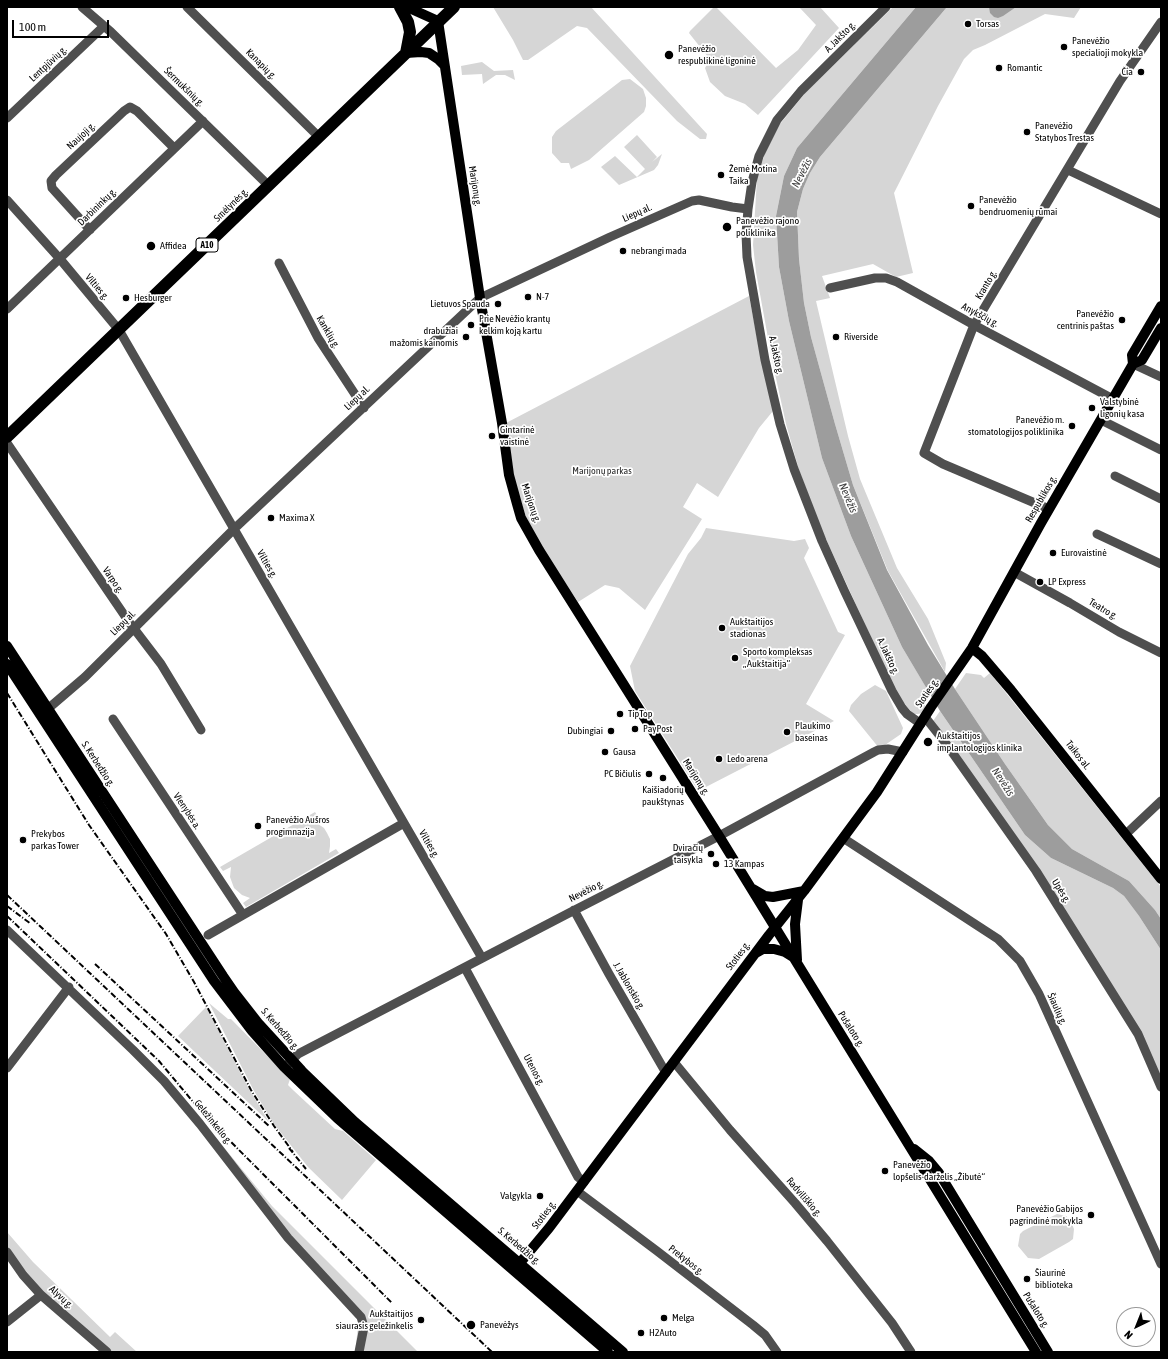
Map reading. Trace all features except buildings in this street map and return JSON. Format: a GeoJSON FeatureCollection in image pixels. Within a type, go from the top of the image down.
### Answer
{"type":"FeatureCollection","features":[{"type":"Feature","properties":{"kind":"highway"},"geometry":{"type":"LineString","coordinates":[[400,7],[408,22],[410,32],[406,53]]}},
{"type":"Feature","properties":{"kind":"highway","name":"Smėlynės g."},"geometry":{"type":"LineString","coordinates":[[7,437],[454,7]]}},
{"type":"Feature","properties":{"kind":"main road"},"geometry":{"type":"LineString","coordinates":[[407,7],[438,21]]}},
{"type":"Feature","properties":{"kind":"main road","name":"Marijonų g."},"geometry":{"type":"LineString","coordinates":[[438,21],[480,298],[502,423],[509,474],[521,518],[539,550],[775,927]]}},
{"type":"Feature","properties":{"kind":"main road"},"geometry":{"type":"LineString","coordinates":[[406,53],[429,53],[438,58],[444,65]]}},
{"type":"Feature","properties":{"kind":"main road","name":"Respublikos g."},"geometry":{"type":"LineString","coordinates":[[1133,364],[1132,356],[1161,306]]}},
{"type":"Feature","properties":{"kind":"main road","name":"Respublikos g."},"geometry":{"type":"LineString","coordinates":[[972,648],[1049,509],[1133,364],[1142,360],[1161,328]]}},
{"type":"Feature","properties":{"kind":"main road","name":"S. Kerbedžio g."},"geometry":{"type":"LineString","coordinates":[[7,646],[44,712],[224,996],[252,1031],[288,1064],[336,1118],[623,1352]]}},
{"type":"Feature","properties":{"kind":"main road","name":"Stoties g."},"geometry":{"type":"LineString","coordinates":[[517,1267],[584,1182],[877,792],[932,706],[972,648]]}},
{"type":"Feature","properties":{"kind":"main road","name":"Taikos al."},"geometry":{"type":"LineString","coordinates":[[972,648],[982,656],[1011,690],[1161,879]]}},
{"type":"Feature","properties":{"kind":"main road","name":"S. Kerbedžio g."},"geometry":{"type":"LineString","coordinates":[[7,664],[44,712]]}},
{"type":"Feature","properties":{"kind":"main road"},"geometry":{"type":"LineString","coordinates":[[751,888],[765,896],[774,897],[801,895],[795,924],[796,961]]}},
{"type":"Feature","properties":{"kind":"main road","name":"Pušaloto g."},"geometry":{"type":"LineString","coordinates":[[775,927],[1036,1352]]}},
{"type":"Feature","properties":{"kind":"main road"},"geometry":{"type":"LineString","coordinates":[[755,954],[763,949],[774,949],[785,952],[796,961]]}},
{"type":"Feature","properties":{"kind":"main road","name":"Pušaloto g."},"geometry":{"type":"LineString","coordinates":[[908,1144],[929,1161],[938,1173],[1048,1352]]}},
{"type":"Feature","properties":{"kind":"main road","name":"S. Kerbedžio g."},"geometry":{"type":"LineString","coordinates":[[517,1267],[608,1352]]}},
{"type":"Feature","properties":{"kind":"street","name":"Šermukšnių g."},"geometry":{"type":"LineString","coordinates":[[82,7],[104,26],[203,121],[268,186]]}},
{"type":"Feature","properties":{"kind":"street","name":"Kanapių g."},"geometry":{"type":"LineString","coordinates":[[187,7],[319,137]]}},
{"type":"Feature","properties":{"kind":"street","name":"A. Jakšto g."},"geometry":{"type":"LineString","coordinates":[[886,7],[800,91],[777,120],[759,156],[752,182],[746,234],[747,257],[752,294],[765,360],[780,424],[794,469],[838,576],[892,691],[907,714],[923,720]]}},
{"type":"Feature","properties":{"kind":"street","name":"Lentpjūvių g."},"geometry":{"type":"LineString","coordinates":[[7,118],[104,26]]}},
{"type":"Feature","properties":{"kind":"street","name":"Kranto g."},"geometry":{"type":"LineString","coordinates":[[1049,509],[943,464],[924,453],[974,325],[1123,76],[1160,26]]}},
{"type":"Feature","properties":{"kind":"street","name":"Naujoji g."},"geometry":{"type":"LineString","coordinates":[[90,230],[52,188],[51,181],[56,174],[130,107],[137,111],[174,148]]}},
{"type":"Feature","properties":{"kind":"street","name":"Darbininkų g."},"geometry":{"type":"LineString","coordinates":[[7,309],[203,121]]}},
{"type":"Feature","properties":{"kind":"street"},"geometry":{"type":"LineString","coordinates":[[1068,170],[1161,214]]}},
{"type":"Feature","properties":{"kind":"street","name":"Vilties g."},"geometry":{"type":"LineString","coordinates":[[7,200],[60,259],[119,330],[482,958]]}},
{"type":"Feature","properties":{"kind":"street","name":"Liepų al."},"geometry":{"type":"LineString","coordinates":[[44,712],[85,676],[234,529],[480,298],[610,237],[692,201],[699,200],[748,209]]}},
{"type":"Feature","properties":{"kind":"street","name":"Kanklių g."},"geometry":{"type":"LineString","coordinates":[[278,263],[318,338],[364,408]]}},
{"type":"Feature","properties":{"kind":"street","name":"Anykščių g."},"geometry":{"type":"LineString","coordinates":[[830,288],[863,279],[886,278],[897,282],[1113,399]]}},
{"type":"Feature","properties":{"kind":"street"},"geometry":{"type":"LineString","coordinates":[[1133,364],[1161,377]]}},
{"type":"Feature","properties":{"kind":"street"},"geometry":{"type":"LineString","coordinates":[[1101,420],[1161,450]]}},
{"type":"Feature","properties":{"kind":"street","name":"Varpo g."},"geometry":{"type":"LineString","coordinates":[[7,443],[133,628],[161,664],[201,730]]}},
{"type":"Feature","properties":{"kind":"street"},"geometry":{"type":"LineString","coordinates":[[1115,476],[1161,500]]}},
{"type":"Feature","properties":{"kind":"street"},"geometry":{"type":"LineString","coordinates":[[1097,534],[1161,564]]}},
{"type":"Feature","properties":{"kind":"street","name":"Teatro g."},"geometry":{"type":"LineString","coordinates":[[1014,572],[1161,653]]}},
{"type":"Feature","properties":{"kind":"street","name":"Vienybės a."},"geometry":{"type":"LineString","coordinates":[[113,719],[243,915]]}},
{"type":"Feature","properties":{"kind":"street","name":"Upės g."},"geometry":{"type":"LineString","coordinates":[[923,720],[947,745],[1036,871],[1138,1034],[1161,1087]]}},
{"type":"Feature","properties":{"kind":"street","name":"Nevėžio g."},"geometry":{"type":"LineString","coordinates":[[288,1064],[298,1054],[719,836],[878,750],[888,749],[903,752]]}},
{"type":"Feature","properties":{"kind":"street"},"geometry":{"type":"LineString","coordinates":[[1126,834],[1161,801]]}},
{"type":"Feature","properties":{"kind":"street"},"geometry":{"type":"LineString","coordinates":[[208,935],[404,823]]}},
{"type":"Feature","properties":{"kind":"street","name":"Šiaulių g."},"geometry":{"type":"LineString","coordinates":[[843,838],[998,940],[1020,961],[1039,994],[1161,1264]]}},
{"type":"Feature","properties":{"kind":"street","name":"J. Jablonskio g."},"geometry":{"type":"LineString","coordinates":[[574,910],[666,1073]]}},
{"type":"Feature","properties":{"kind":"street","name":"Geležinkelio g."},"geometry":{"type":"LineString","coordinates":[[7,930],[164,1081],[218,1146],[288,1238],[361,1317],[364,1327],[359,1352]]}},
{"type":"Feature","properties":{"kind":"street","name":"Utenos g."},"geometry":{"type":"LineString","coordinates":[[465,968],[578,1176],[584,1182]]}},
{"type":"Feature","properties":{"kind":"street"},"geometry":{"type":"LineString","coordinates":[[7,1068],[69,988]]}},
{"type":"Feature","properties":{"kind":"street","name":"Radviliškio g."},"geometry":{"type":"LineString","coordinates":[[674,1062],[730,1130],[827,1241],[880,1308],[911,1352]]}},
{"type":"Feature","properties":{"kind":"street","name":"Prekybos g."},"geometry":{"type":"LineString","coordinates":[[577,1191],[765,1335],[777,1352]]}},
{"type":"Feature","properties":{"kind":"street","name":"Alyvų g."},"geometry":{"type":"LineString","coordinates":[[7,1252],[23,1276],[41,1295],[107,1352]]}},
{"type":"Feature","properties":{"kind":"street"},"geometry":{"type":"LineString","coordinates":[[7,1322],[41,1295]]}},
{"type":"Feature","properties":{"kind":"green space"},"geometry":{"type":"Polygon","coordinates":[[[493,7],[591,7],[707,134],[706,139],[700,139],[677,121],[587,28],[577,26],[528,60],[523,60],[493,7]]]}},
{"type":"Feature","properties":{"kind":"green space"},"geometry":{"type":"Polygon","coordinates":[[[716,7],[776,68],[798,50],[816,25],[799,7],[820,7],[839,28],[758,115],[745,104],[725,96],[710,82],[705,68],[709,61],[708,57],[689,33],[713,8],[716,7]]]}},
{"type":"Feature","properties":{"kind":"green space"},"geometry":{"type":"Polygon","coordinates":[[[893,7],[916,7],[797,148],[784,176],[776,216],[779,267],[789,321],[822,458],[851,536],[902,647],[930,694],[922,713],[918,714],[914,714],[897,694],[820,526],[799,470],[786,424],[772,360],[756,272],[753,245],[757,178],[765,153],[780,124],[806,92],[893,7]]]}},
{"type":"Feature","properties":{"kind":"green space"},"geometry":{"type":"Polygon","coordinates":[[[947,7],[1081,7],[1074,18],[1045,14],[973,50],[964,59],[938,106],[894,193],[913,273],[896,277],[873,264],[822,276],[830,298],[816,301],[848,436],[860,479],[897,568],[928,619],[946,663],[945,672],[888,571],[853,485],[811,337],[804,303],[799,259],[797,212],[803,189],[810,173],[820,157],[947,7]]]}},
{"type":"Feature","properties":{"kind":"green space"},"geometry":{"type":"Polygon","coordinates":[[[482,62],[494,71],[513,70],[515,80],[505,75],[496,75],[483,84],[482,74],[462,75],[461,66],[482,62]]]}},
{"type":"Feature","properties":{"kind":"green space"},"geometry":{"type":"Polygon","coordinates":[[[630,79],[643,89],[646,98],[644,112],[589,160],[571,169],[569,163],[561,163],[552,153],[552,137],[556,131],[622,80],[630,79]]]}},
{"type":"Feature","properties":{"kind":"green space"},"geometry":{"type":"Polygon","coordinates":[[[637,135],[657,157],[652,162],[662,154],[658,165],[654,170],[619,185],[601,167],[615,156],[637,177],[645,169],[624,147],[637,135]]]}},
{"type":"Feature","properties":{"kind":"green space","name":"Marijonų parkas"},"geometry":{"type":"Polygon","coordinates":[[[749,296],[773,411],[759,428],[718,497],[697,483],[683,507],[702,519],[645,610],[619,588],[605,585],[578,602],[545,552],[526,517],[515,483],[506,423],[749,296]]]}},
{"type":"Feature","properties":{"kind":"green space","name":"Sporto kompleksas „Aukštaitija”"},"geometry":{"type":"Polygon","coordinates":[[[706,528],[794,541],[805,539],[809,548],[804,558],[838,632],[845,635],[806,704],[834,721],[702,789],[697,789],[635,691],[630,666],[688,554],[701,538],[706,528]]]}},
{"type":"Feature","properties":{"kind":"green space"},"geometry":{"type":"Polygon","coordinates":[[[966,673],[981,675],[984,678],[990,673],[1161,887],[1161,919],[1155,910],[1129,881],[1072,849],[1048,825],[955,689],[966,673]]]}},
{"type":"Feature","properties":{"kind":"green space"},"geometry":{"type":"Polygon","coordinates":[[[875,685],[886,691],[903,728],[901,734],[879,748],[849,711],[851,705],[861,694],[875,685]]]}},
{"type":"Feature","properties":{"kind":"green space"},"geometry":{"type":"Polygon","coordinates":[[[940,711],[1025,835],[1051,858],[1113,888],[1124,896],[1161,950],[1161,1087],[1137,1034],[933,721],[940,711]]]}},
{"type":"Feature","properties":{"kind":"green space"},"geometry":{"type":"Polygon","coordinates":[[[315,812],[318,817],[310,821],[324,828],[327,833],[330,839],[329,853],[336,849],[339,853],[246,907],[243,903],[250,898],[242,895],[234,888],[230,877],[231,867],[223,871],[220,867],[315,812]]]}},
{"type":"Feature","properties":{"kind":"green space"},"geometry":{"type":"Polygon","coordinates":[[[209,1003],[228,1019],[231,1019],[290,1079],[288,1085],[293,1090],[335,1129],[343,1131],[376,1160],[342,1200],[308,1167],[274,1124],[254,1091],[209,1003]]]}},
{"type":"Feature","properties":{"kind":"green space"},"geometry":{"type":"Polygon","coordinates":[[[206,1007],[249,1089],[269,1122],[178,1036],[206,1007]]]}},
{"type":"Feature","properties":{"kind":"green space"},"geometry":{"type":"Polygon","coordinates":[[[204,1123],[272,1206],[418,1352],[355,1352],[359,1318],[290,1236],[204,1123]]]}},
{"type":"Feature","properties":{"kind":"green space"},"geometry":{"type":"Polygon","coordinates":[[[1057,1214],[1066,1216],[1070,1219],[1074,1229],[1073,1239],[1039,1259],[1028,1258],[1018,1246],[1020,1234],[1023,1231],[1057,1214]]]}},
{"type":"Feature","properties":{"kind":"green space"},"geometry":{"type":"Polygon","coordinates":[[[7,1232],[33,1262],[110,1337],[115,1332],[137,1352],[113,1352],[45,1294],[32,1281],[7,1247],[7,1232]]]}},
{"type":"Feature","properties":{"kind":"water","name":"Nevėžis"},"geometry":{"type":"Polygon","coordinates":[[[916,7],[947,7],[820,157],[810,173],[803,189],[797,212],[799,259],[804,303],[811,337],[853,485],[887,570],[928,645],[955,689],[1005,764],[1048,825],[1072,849],[1129,881],[1155,910],[1161,919],[1161,950],[1124,896],[1113,888],[1051,858],[1025,835],[940,711],[902,647],[851,536],[822,458],[789,321],[779,267],[776,216],[784,176],[797,148],[916,7]]]}},
{"type":"Feature","properties":{"kind":"water"},"geometry":{"type":"Polygon","coordinates":[[[989,7],[1016,7],[998,18],[994,17],[990,13],[989,7]]]}},
{"type":"Feature","properties":{"kind":"railway"},"geometry":{"type":"LineString","coordinates":[[7,693],[89,825],[166,934],[194,982],[251,1090],[293,1152]]}},
{"type":"Feature","properties":{"kind":"railway"},"geometry":{"type":"LineString","coordinates":[[7,895],[492,1352]]}},
{"type":"Feature","properties":{"kind":"railway"},"geometry":{"type":"LineString","coordinates":[[7,906],[31,924]]}},
{"type":"Feature","properties":{"kind":"railway"},"geometry":{"type":"LineString","coordinates":[[7,916],[159,1061],[204,1115],[392,1303]]}},
{"type":"Feature","properties":{"kind":"railway"},"geometry":{"type":"LineString","coordinates":[[95,964],[269,1126]]}},
{"type":"Feature","properties":{"kind":"railway"},"geometry":{"type":"LineString","coordinates":[[289,1148],[306,1169]]}},
{"type":"Feature","properties":{"kind":"place","name":"Torsas"},"geometry":{"type":"Point","coordinates":[968,24]}},
{"type":"Feature","properties":{"kind":"place","name":"Panevėžio specialioji mokykla"},"geometry":{"type":"Point","coordinates":[1064,47]}},
{"type":"Feature","properties":{"kind":"place","name":"Panevėžio respublikinė ligoninė"},"geometry":{"type":"Point","coordinates":[669,55]}},
{"type":"Feature","properties":{"kind":"place","name":"Romantic"},"geometry":{"type":"Point","coordinates":[999,68]}},
{"type":"Feature","properties":{"kind":"place","name":"Čia"},"geometry":{"type":"Point","coordinates":[1141,72]}},
{"type":"Feature","properties":{"kind":"place","name":"Panevėžio Statybos Trestas"},"geometry":{"type":"Point","coordinates":[1027,132]}},
{"type":"Feature","properties":{"kind":"place","name":"Žemė Motina Taika"},"geometry":{"type":"Point","coordinates":[721,175]}},
{"type":"Feature","properties":{"kind":"place","name":"Panevėžio bendruomenių rūmai"},"geometry":{"type":"Point","coordinates":[971,206]}},
{"type":"Feature","properties":{"kind":"place","name":"Panevėžio rajono poliklinika"},"geometry":{"type":"Point","coordinates":[727,227]}},
{"type":"Feature","properties":{"kind":"place","name":"Affidea"},"geometry":{"type":"Point","coordinates":[151,246]}},
{"type":"Feature","properties":{"kind":"place","name":"nebrangi mada"},"geometry":{"type":"Point","coordinates":[623,251]}},
{"type":"Feature","properties":{"kind":"place","name":"N-7"},"geometry":{"type":"Point","coordinates":[528,297]}},
{"type":"Feature","properties":{"kind":"place","name":"Hesburger"},"geometry":{"type":"Point","coordinates":[126,298]}},
{"type":"Feature","properties":{"kind":"place","name":"Lietuvos Spauda"},"geometry":{"type":"Point","coordinates":[498,304]}},
{"type":"Feature","properties":{"kind":"place","name":"Panevėžio centrinis paštas"},"geometry":{"type":"Point","coordinates":[1122,320]}},
{"type":"Feature","properties":{"kind":"place","name":"Prie Nevėžio krantų kelkim koją kartu"},"geometry":{"type":"Point","coordinates":[471,325]}},
{"type":"Feature","properties":{"kind":"place","name":"drabužiai mažomis kainomis"},"geometry":{"type":"Point","coordinates":[466,337]}},
{"type":"Feature","properties":{"kind":"place","name":"Riverside"},"geometry":{"type":"Point","coordinates":[836,337]}},
{"type":"Feature","properties":{"kind":"place","name":"Valstybinė ligonių kasa"},"geometry":{"type":"Point","coordinates":[1092,408]}},
{"type":"Feature","properties":{"kind":"place","name":"Panevėžio m. stomatologijos poliklinika"},"geometry":{"type":"Point","coordinates":[1072,426]}},
{"type":"Feature","properties":{"kind":"place","name":"Gintarinė vaistinė"},"geometry":{"type":"Point","coordinates":[492,436]}},
{"type":"Feature","properties":{"kind":"place","name":"Maxima X"},"geometry":{"type":"Point","coordinates":[271,518]}},
{"type":"Feature","properties":{"kind":"place","name":"Eurovaistinė"},"geometry":{"type":"Point","coordinates":[1053,553]}},
{"type":"Feature","properties":{"kind":"place","name":"LP Express"},"geometry":{"type":"Point","coordinates":[1040,582]}},
{"type":"Feature","properties":{"kind":"place","name":"Aukštaitijos stadionas"},"geometry":{"type":"Point","coordinates":[722,628]}},
{"type":"Feature","properties":{"kind":"place","name":"Sporto kompleksas „Aukštaitija”"},"geometry":{"type":"Point","coordinates":[735,658]}},
{"type":"Feature","properties":{"kind":"place","name":"TipTop"},"geometry":{"type":"Point","coordinates":[620,714]}},
{"type":"Feature","properties":{"kind":"place","name":"PayPost"},"geometry":{"type":"Point","coordinates":[635,729]}},
{"type":"Feature","properties":{"kind":"place","name":"Dubingiai"},"geometry":{"type":"Point","coordinates":[611,731]}},
{"type":"Feature","properties":{"kind":"place","name":"Plaukimo baseinas"},"geometry":{"type":"Point","coordinates":[787,732]}},
{"type":"Feature","properties":{"kind":"place","name":"Aukštaitijos implantologijos klinika"},"geometry":{"type":"Point","coordinates":[928,742]}},
{"type":"Feature","properties":{"kind":"place","name":"Gausa"},"geometry":{"type":"Point","coordinates":[605,752]}},
{"type":"Feature","properties":{"kind":"place","name":"Ledo arena"},"geometry":{"type":"Point","coordinates":[719,759]}},
{"type":"Feature","properties":{"kind":"place","name":"PC Bičiulis"},"geometry":{"type":"Point","coordinates":[649,774]}},
{"type":"Feature","properties":{"kind":"place","name":"Kaišiadorių paukštynas"},"geometry":{"type":"Point","coordinates":[663,778]}},
{"type":"Feature","properties":{"kind":"place","name":"Panevėžio Aušros progimnazija"},"geometry":{"type":"Point","coordinates":[258,826]}},
{"type":"Feature","properties":{"kind":"place","name":"Prekybos parkas Tower"},"geometry":{"type":"Point","coordinates":[23,840]}},
{"type":"Feature","properties":{"kind":"place","name":"Dviračių taisykla"},"geometry":{"type":"Point","coordinates":[711,854]}},
{"type":"Feature","properties":{"kind":"place","name":"13 Kampas"},"geometry":{"type":"Point","coordinates":[716,864]}},
{"type":"Feature","properties":{"kind":"place","name":"Panevėžio lopšelis-darželis „Žibutė“"},"geometry":{"type":"Point","coordinates":[885,1171]}},
{"type":"Feature","properties":{"kind":"place","name":"Valgykla"},"geometry":{"type":"Point","coordinates":[540,1196]}},
{"type":"Feature","properties":{"kind":"place","name":"Panevėžio Gabijos pagrindinė mokykla"},"geometry":{"type":"Point","coordinates":[1091,1215]}},
{"type":"Feature","properties":{"kind":"place","name":"Šiaurinė biblioteka"},"geometry":{"type":"Point","coordinates":[1027,1279]}},
{"type":"Feature","properties":{"kind":"place","name":"Melga"},"geometry":{"type":"Point","coordinates":[664,1318]}},
{"type":"Feature","properties":{"kind":"place","name":"Aukštaitijos siaurasis geležinkelis"},"geometry":{"type":"Point","coordinates":[421,1320]}},
{"type":"Feature","properties":{"kind":"place","name":"Panevėžys"},"geometry":{"type":"Point","coordinates":[471,1325]}},
{"type":"Feature","properties":{"kind":"place","name":"H2Auto"},"geometry":{"type":"Point","coordinates":[641,1333]}}]}
